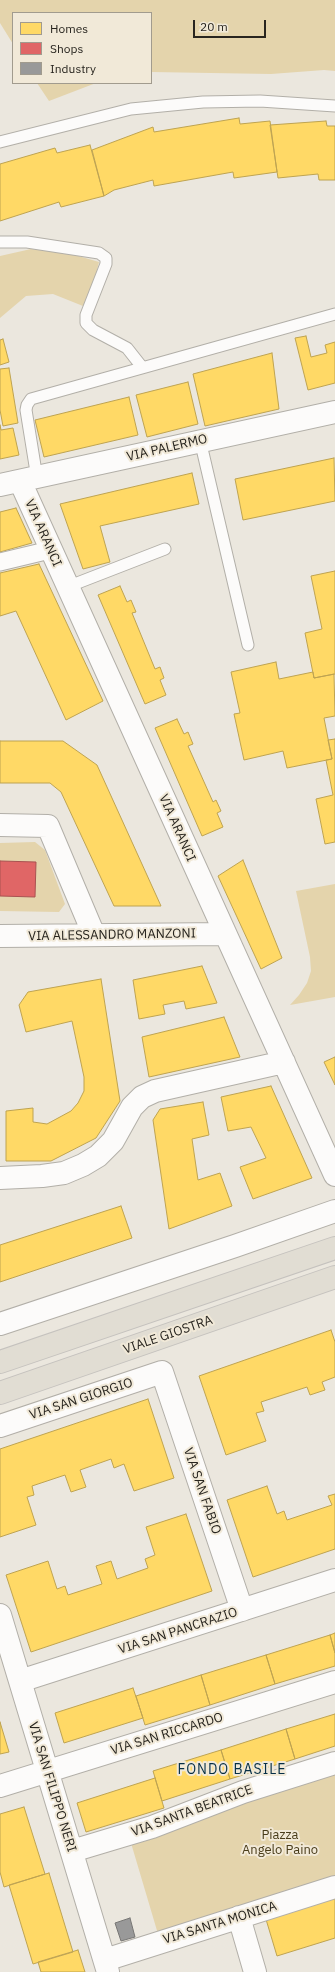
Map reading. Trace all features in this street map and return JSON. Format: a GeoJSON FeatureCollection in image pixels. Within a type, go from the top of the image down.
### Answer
{"type":"FeatureCollection","features":[{"type":"Feature","properties":{"kind":"main road"},"geometry":{"type":"LineString","coordinates":[[0,1362],[335,1248]]}},
{"type":"Feature","properties":{"kind":"main road","name":"VIALE GIOSTRA"},"geometry":{"type":"LineString","coordinates":[[0,1393],[335,1277]]}},
{"type":"Feature","properties":{"kind":"street","name":"VIA PALERMO"},"geometry":{"type":"LineString","coordinates":[[19,481],[200,440],[335,412]]}},
{"type":"Feature","properties":{"kind":"street","name":"VIA ARANCI"},"geometry":{"type":"LineString","coordinates":[[19,481],[335,1175]]}},
{"type":"Feature","properties":{"kind":"street"},"geometry":{"type":"LineString","coordinates":[[0,562],[50,550]]}},
{"type":"Feature","properties":{"kind":"street"},"geometry":{"type":"LineString","coordinates":[[0,825],[48,826],[94,935]]}},
{"type":"Feature","properties":{"kind":"street","name":"VIA ALESSANDRO MANZONI"},"geometry":{"type":"LineString","coordinates":[[0,936],[225,934]]}},
{"type":"Feature","properties":{"kind":"street"},"geometry":{"type":"LineString","coordinates":[[0,1178],[42,1176],[64,1172],[83,1165],[98,1156],[113,1141],[132,1107],[142,1097],[155,1091],[284,1062]]}},
{"type":"Feature","properties":{"kind":"street"},"geometry":{"type":"LineString","coordinates":[[0,1324],[235,1246],[335,1211]]}},
{"type":"Feature","properties":{"kind":"street","name":"VIA SAN GIORGIO"},"geometry":{"type":"LineString","coordinates":[[0,1426],[162,1372]]}},
{"type":"Feature","properties":{"kind":"street","name":"VIA SAN FABIO"},"geometry":{"type":"LineString","coordinates":[[162,1372],[242,1610]]}},
{"type":"Feature","properties":{"kind":"street","name":"VIA SAN PANCRAZIO"},"geometry":{"type":"LineString","coordinates":[[20,1681],[335,1580]]}},
{"type":"Feature","properties":{"kind":"street","name":"VIA SAN FILIPPO NERI"},"geometry":{"type":"LineString","coordinates":[[0,1615],[106,1966]]}},
{"type":"Feature","properties":{"kind":"street","name":"VIA SAN RICCARDO"},"geometry":{"type":"LineString","coordinates":[[0,1786],[335,1682]]}},
{"type":"Feature","properties":{"kind":"street","name":"VIA SANTA BEATRICE"},"geometry":{"type":"LineString","coordinates":[[72,1851],[152,1827],[243,1792],[335,1763]]}},
{"type":"Feature","properties":{"kind":"street","name":"VIA SANTA MONICA"},"geometry":{"type":"LineString","coordinates":[[106,1966],[239,1918],[335,1887]]}},
{"type":"Feature","properties":{"kind":"street"},"geometry":{"type":"LineString","coordinates":[[239,1918],[255,1972]]}},
{"type":"Feature","properties":{"kind":"lane"},"geometry":{"type":"LineString","coordinates":[[0,142],[131,109],[202,102],[253,101],[335,106]]}},
{"type":"Feature","properties":{"kind":"lane"},"geometry":{"type":"LineString","coordinates":[[0,242],[27,242],[99,253],[106,258],[106,264],[86,315],[86,323],[93,330],[127,348],[142,367]]}},
{"type":"Feature","properties":{"kind":"lane"},"geometry":{"type":"LineString","coordinates":[[19,481],[26,410],[31,399],[335,314]]}},
{"type":"Feature","properties":{"kind":"lane"},"geometry":{"type":"LineString","coordinates":[[200,440],[248,645]]}},
{"type":"Feature","properties":{"kind":"lane"},"geometry":{"type":"LineString","coordinates":[[67,587],[165,549]]}},
{"type":"Feature","properties":{"kind":"green space"},"geometry":{"type":"Polygon","coordinates":[[[0,0],[335,0],[335,71],[324,70],[271,74],[152,72],[152,12],[12,12],[12,42],[0,23],[0,0]]]}},
{"type":"Feature","properties":{"kind":"green space"},"geometry":{"type":"Polygon","coordinates":[[[38,84],[93,84],[49,101],[38,84]]]}},
{"type":"Feature","properties":{"kind":"green space"},"geometry":{"type":"Polygon","coordinates":[[[31,249],[68,253],[99,262],[92,290],[83,306],[53,294],[26,296],[0,318],[0,256],[31,249]]]}},
{"type":"Feature","properties":{"kind":"green space"},"geometry":{"type":"Polygon","coordinates":[[[35,842],[45,850],[65,904],[59,912],[0,911],[0,843],[35,842]]]}},
{"type":"Feature","properties":{"kind":"green space"},"geometry":{"type":"Polygon","coordinates":[[[335,884],[335,997],[290,1005],[307,983],[311,971],[310,957],[296,891],[335,884]]]}},
{"type":"Feature","properties":{"kind":"green space","name":"Piazza Angelo Paino"},"geometry":{"type":"Polygon","coordinates":[[[335,1772],[335,1879],[158,1934],[131,1843],[261,1796],[335,1772]]]}},
{"type":"Feature","properties":{"kind":"building: Homes"},"geometry":{"type":"Polygon","coordinates":[[[239,118],[240,124],[270,121],[277,172],[234,178],[233,172],[154,186],[153,180],[114,190],[104,196],[92,150],[153,127],[154,132],[239,118]]]}},
{"type":"Feature","properties":{"kind":"building: Homes"},"geometry":{"type":"Polygon","coordinates":[[[326,121],[327,126],[335,126],[335,180],[319,180],[318,174],[278,178],[270,125],[326,121]]]}},
{"type":"Feature","properties":{"kind":"building: Homes"},"geometry":{"type":"Polygon","coordinates":[[[90,145],[104,196],[61,207],[59,202],[0,221],[0,164],[55,148],[57,153],[90,145]]]}},
{"type":"Feature","properties":{"kind":"building: Homes"},"geometry":{"type":"Polygon","coordinates":[[[306,336],[311,357],[327,353],[325,345],[335,342],[335,383],[308,390],[295,338],[306,336]]]}},
{"type":"Feature","properties":{"kind":"building: Homes"},"geometry":{"type":"Polygon","coordinates":[[[3,339],[9,362],[0,365],[0,340],[3,339]]]}},
{"type":"Feature","properties":{"kind":"building: Homes"},"geometry":{"type":"Polygon","coordinates":[[[272,353],[279,409],[205,426],[193,374],[272,353]]]}},
{"type":"Feature","properties":{"kind":"building: Homes"},"geometry":{"type":"Polygon","coordinates":[[[9,368],[18,423],[3,426],[0,410],[0,369],[9,368]]]}},
{"type":"Feature","properties":{"kind":"building: Homes"},"geometry":{"type":"Polygon","coordinates":[[[188,382],[198,424],[147,437],[136,395],[188,382]]]}},
{"type":"Feature","properties":{"kind":"building: Homes"},"geometry":{"type":"Polygon","coordinates":[[[129,397],[138,435],[44,457],[35,420],[129,397]]]}},
{"type":"Feature","properties":{"kind":"building: Homes"},"geometry":{"type":"Polygon","coordinates":[[[0,425],[1,430],[13,428],[19,455],[0,459],[0,425]]]}},
{"type":"Feature","properties":{"kind":"building: Homes"},"geometry":{"type":"Polygon","coordinates":[[[334,458],[335,501],[243,520],[235,479],[334,458]]]}},
{"type":"Feature","properties":{"kind":"building: Homes"},"geometry":{"type":"Polygon","coordinates":[[[192,473],[199,504],[100,526],[110,562],[83,569],[60,504],[192,473]]]}},
{"type":"Feature","properties":{"kind":"building: Homes"},"geometry":{"type":"Polygon","coordinates":[[[16,508],[32,543],[0,552],[0,512],[16,508]]]}},
{"type":"Feature","properties":{"kind":"building: Homes"},"geometry":{"type":"Polygon","coordinates":[[[39,564],[103,701],[66,720],[16,611],[0,616],[0,573],[39,564]]]}},
{"type":"Feature","properties":{"kind":"building: Homes"},"geometry":{"type":"Polygon","coordinates":[[[335,571],[335,674],[314,678],[305,633],[322,629],[311,576],[335,571]]]}},
{"type":"Feature","properties":{"kind":"building: Homes"},"geometry":{"type":"Polygon","coordinates":[[[120,586],[127,602],[131,600],[136,612],[132,613],[155,669],[160,667],[164,678],[160,680],[166,695],[145,704],[98,595],[120,586]]]}},
{"type":"Feature","properties":{"kind":"building: Homes"},"geometry":{"type":"Polygon","coordinates":[[[276,662],[279,679],[313,672],[314,678],[334,674],[335,716],[324,718],[332,759],[287,768],[283,751],[244,760],[234,714],[240,713],[231,672],[276,662]]]}},
{"type":"Feature","properties":{"kind":"building: Homes"},"geometry":{"type":"Polygon","coordinates":[[[177,719],[184,734],[188,732],[193,744],[188,746],[213,802],[216,800],[221,811],[217,813],[223,827],[202,836],[155,728],[177,719]]]}},
{"type":"Feature","properties":{"kind":"building: Homes"},"geometry":{"type":"Polygon","coordinates":[[[335,739],[335,842],[325,844],[316,799],[333,795],[326,760],[332,759],[328,740],[335,739]]]}},
{"type":"Feature","properties":{"kind":"building: Homes"},"geometry":{"type":"Polygon","coordinates":[[[0,741],[63,741],[97,765],[161,906],[114,906],[61,792],[50,783],[0,783],[0,741]]]}},
{"type":"Feature","properties":{"kind":"building: Homes"},"geometry":{"type":"Polygon","coordinates":[[[243,860],[282,958],[261,969],[218,876],[243,860]]]}},
{"type":"Feature","properties":{"kind":"building: Homes"},"geometry":{"type":"Polygon","coordinates":[[[202,966],[217,1003],[186,1009],[184,1001],[163,1005],[165,1014],[139,1019],[133,980],[202,966]]]}},
{"type":"Feature","properties":{"kind":"building: Homes"},"geometry":{"type":"Polygon","coordinates":[[[101,979],[120,1101],[96,1138],[51,1161],[6,1161],[6,1111],[33,1108],[33,1122],[47,1124],[71,1111],[78,1103],[84,1091],[84,1077],[72,1021],[26,1032],[19,1005],[28,992],[101,979]]]}},
{"type":"Feature","properties":{"kind":"building: Homes"},"geometry":{"type":"Polygon","coordinates":[[[224,1017],[240,1057],[149,1077],[142,1037],[224,1017]]]}},
{"type":"Feature","properties":{"kind":"building: Homes"},"geometry":{"type":"Polygon","coordinates":[[[335,1057],[335,1085],[324,1062],[335,1057]]]}},
{"type":"Feature","properties":{"kind":"building: Homes"},"geometry":{"type":"Polygon","coordinates":[[[271,1086],[312,1178],[253,1199],[240,1167],[266,1158],[251,1127],[228,1131],[221,1097],[271,1086]]]}},
{"type":"Feature","properties":{"kind":"building: Homes"},"geometry":{"type":"Polygon","coordinates":[[[203,1102],[209,1135],[192,1139],[198,1180],[220,1173],[232,1206],[169,1229],[153,1120],[160,1109],[203,1102]]]}},
{"type":"Feature","properties":{"kind":"building: Homes"},"geometry":{"type":"Polygon","coordinates":[[[121,1206],[132,1238],[0,1282],[0,1245],[121,1206]]]}},
{"type":"Feature","properties":{"kind":"building: Homes"},"geometry":{"type":"Polygon","coordinates":[[[331,1330],[335,1342],[335,1377],[322,1382],[325,1390],[310,1395],[307,1387],[261,1402],[264,1411],[256,1413],[266,1441],[226,1455],[199,1376],[331,1330]]]}},
{"type":"Feature","properties":{"kind":"building: Homes"},"geometry":{"type":"Polygon","coordinates":[[[148,1399],[174,1478],[134,1491],[124,1464],[114,1468],[111,1459],[80,1470],[86,1487],[71,1492],[65,1475],[32,1486],[34,1495],[27,1497],[36,1525],[0,1537],[0,1449],[148,1399]]]}},
{"type":"Feature","properties":{"kind":"building: Homes"},"geometry":{"type":"Polygon","coordinates":[[[267,1486],[277,1514],[284,1511],[287,1520],[332,1505],[328,1496],[335,1494],[335,1549],[253,1577],[227,1500],[267,1486]]]}},
{"type":"Feature","properties":{"kind":"building: Homes"},"geometry":{"type":"Polygon","coordinates":[[[186,1514],[212,1591],[31,1652],[6,1575],[48,1561],[57,1589],[65,1586],[68,1595],[102,1584],[96,1566],[111,1561],[117,1579],[148,1568],[145,1559],[155,1555],[146,1527],[186,1514]]]}},
{"type":"Feature","properties":{"kind":"building: Homes"},"geometry":{"type":"Polygon","coordinates":[[[335,1633],[335,1653],[330,1635],[335,1633]]]}},
{"type":"Feature","properties":{"kind":"building: Homes"},"geometry":{"type":"Polygon","coordinates":[[[330,1635],[335,1653],[335,1666],[275,1684],[266,1655],[330,1635]]]}},
{"type":"Feature","properties":{"kind":"building: Homes"},"geometry":{"type":"Polygon","coordinates":[[[266,1655],[275,1684],[210,1705],[201,1675],[266,1655]]]}},
{"type":"Feature","properties":{"kind":"building: Homes"},"geometry":{"type":"Polygon","coordinates":[[[201,1675],[210,1705],[145,1725],[136,1696],[201,1675]]]}},
{"type":"Feature","properties":{"kind":"building: Homes"},"geometry":{"type":"Polygon","coordinates":[[[133,1688],[143,1718],[64,1743],[55,1713],[133,1688]]]}},
{"type":"Feature","properties":{"kind":"building: Homes"},"geometry":{"type":"Polygon","coordinates":[[[335,1714],[335,1746],[295,1759],[286,1729],[335,1714]]]}},
{"type":"Feature","properties":{"kind":"building: Homes"},"geometry":{"type":"Polygon","coordinates":[[[0,1722],[9,1752],[0,1754],[0,1722]]]}},
{"type":"Feature","properties":{"kind":"building: Homes"},"geometry":{"type":"Polygon","coordinates":[[[286,1729],[295,1759],[230,1779],[221,1750],[286,1729]]]}},
{"type":"Feature","properties":{"kind":"building: Homes"},"geometry":{"type":"Polygon","coordinates":[[[221,1750],[230,1779],[162,1801],[153,1771],[221,1750]]]}},
{"type":"Feature","properties":{"kind":"building: Homes"},"geometry":{"type":"Polygon","coordinates":[[[155,1778],[164,1808],[86,1832],[77,1803],[155,1778]]]}},
{"type":"Feature","properties":{"kind":"building: Homes"},"geometry":{"type":"Polygon","coordinates":[[[24,1807],[45,1874],[4,1887],[0,1872],[0,1814],[24,1807]]]}},
{"type":"Feature","properties":{"kind":"building: Homes"},"geometry":{"type":"Polygon","coordinates":[[[49,1873],[73,1952],[33,1964],[9,1885],[49,1873]]]}},
{"type":"Feature","properties":{"kind":"building: Homes"},"geometry":{"type":"Polygon","coordinates":[[[335,1894],[335,1938],[277,1956],[265,1916],[335,1894]]]}},
{"type":"Feature","properties":{"kind":"building: Homes"},"geometry":{"type":"Polygon","coordinates":[[[78,1950],[85,1972],[41,1972],[38,1962],[78,1950]]]}},
{"type":"Feature","properties":{"kind":"building: Shops"},"geometry":{"type":"Polygon","coordinates":[[[0,861],[36,862],[35,897],[0,896],[0,861]]]}},
{"type":"Feature","properties":{"kind":"building: Industry"},"geometry":{"type":"Polygon","coordinates":[[[130,1918],[135,1937],[121,1941],[115,1923],[130,1918]]]}},
{"type":"Feature","properties":{"kind":"district","name":"FONDO BASILE"},"geometry":{"type":"Point","coordinates":[232,1770]}}]}
